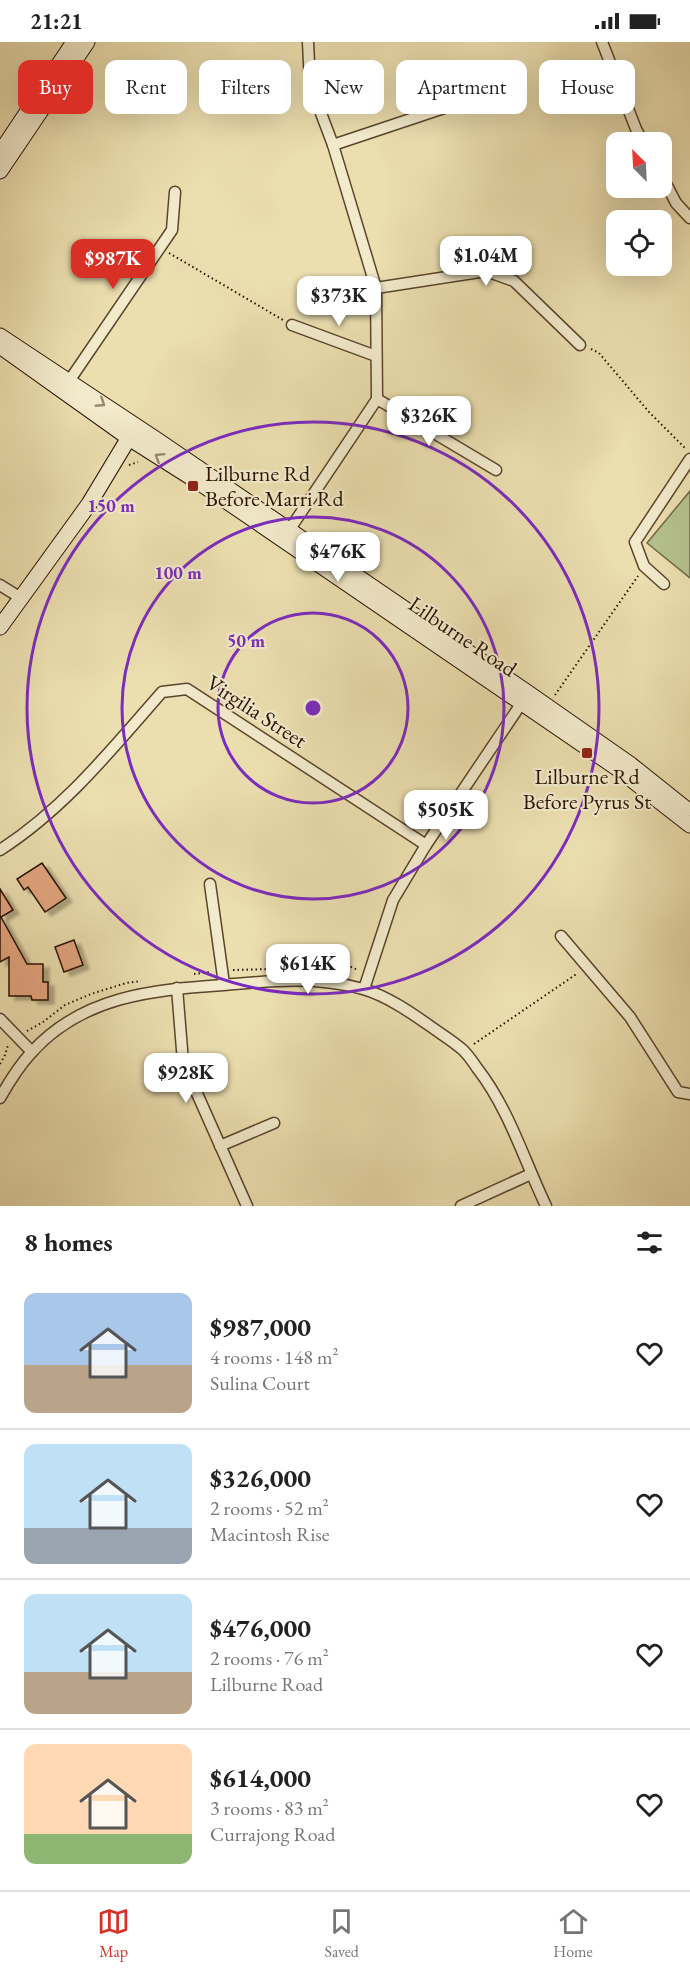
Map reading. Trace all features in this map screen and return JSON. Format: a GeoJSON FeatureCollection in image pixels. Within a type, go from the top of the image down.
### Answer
{"type":"FeatureCollection","features":[{"type":"Feature","properties":{"kind":"street"},"geometry":{"type":"LineString","coordinates":[[0,153],[74,42]]}},
{"type":"Feature","properties":{"kind":"street"},"geometry":{"type":"LineString","coordinates":[[0,171],[87,42]]}},
{"type":"Feature","properties":{"kind":"street"},"geometry":{"type":"LineString","coordinates":[[286,535],[377,399],[376,288],[333,145],[310,84],[308,42]]}},
{"type":"Feature","properties":{"kind":"street"},"geometry":{"type":"LineString","coordinates":[[602,42],[638,132]]}},
{"type":"Feature","properties":{"kind":"street"},"geometry":{"type":"LineString","coordinates":[[333,145],[424,114]]}},
{"type":"Feature","properties":{"kind":"street"},"geometry":{"type":"LineString","coordinates":[[65,386],[172,230],[175,192]]}},
{"type":"Feature","properties":{"kind":"street"},"geometry":{"type":"LineString","coordinates":[[672,195],[690,218]]}},
{"type":"Feature","properties":{"kind":"street"},"geometry":{"type":"LineString","coordinates":[[376,288],[486,271],[514,281],[580,345]]}},
{"type":"Feature","properties":{"kind":"street"},"geometry":{"type":"LineString","coordinates":[[292,325],[376,356]]}},
{"type":"Feature","properties":{"kind":"street","name":"Lilburne Road"},"geometry":{"type":"LineString","coordinates":[[0,336],[65,386]]}},
{"type":"Feature","properties":{"kind":"street","name":"Lilburne Road"},"geometry":{"type":"LineString","coordinates":[[0,346],[65,386],[525,698],[631,765],[690,813]]}},
{"type":"Feature","properties":{"kind":"street"},"geometry":{"type":"LineString","coordinates":[[377,399],[496,470]]}},
{"type":"Feature","properties":{"kind":"street"},"geometry":{"type":"LineString","coordinates":[[0,627],[89,504],[133,432]]}},
{"type":"Feature","properties":{"kind":"street"},"geometry":{"type":"LineString","coordinates":[[664,584],[644,567],[635,542],[690,459]]}},
{"type":"Feature","properties":{"kind":"street"},"geometry":{"type":"LineString","coordinates":[[0,585],[21,598]]}},
{"type":"Feature","properties":{"kind":"street","name":"Virgilia Street"},"geometry":{"type":"LineString","coordinates":[[0,850],[24,835],[74,792],[162,692],[187,689],[426,845]]}},
{"type":"Feature","properties":{"kind":"street"},"geometry":{"type":"LineString","coordinates":[[364,989],[393,900],[426,845],[525,698]]}},
{"type":"Feature","properties":{"kind":"street","name":"Lilburne Road"},"geometry":{"type":"LineString","coordinates":[[525,698],[690,825]]}},
{"type":"Feature","properties":{"kind":"street"},"geometry":{"type":"LineString","coordinates":[[210,885],[224,984]]}},
{"type":"Feature","properties":{"kind":"street"},"geometry":{"type":"LineString","coordinates":[[561,936],[630,1017],[678,1092],[690,1094]]}},
{"type":"Feature","properties":{"kind":"street"},"geometry":{"type":"LineString","coordinates":[[0,1098],[13,1076],[32,1052],[56,1030],[83,1013],[109,1002],[177,988],[294,980],[329,982],[364,989],[391,1001],[414,1014],[464,1051],[488,1083],[510,1123],[546,1206]]}},
{"type":"Feature","properties":{"kind":"street"},"geometry":{"type":"LineString","coordinates":[[177,988],[183,1062],[246,1206]]}},
{"type":"Feature","properties":{"kind":"street"},"geometry":{"type":"LineString","coordinates":[[0,1018],[32,1052]]}},
{"type":"Feature","properties":{"kind":"street"},"geometry":{"type":"LineString","coordinates":[[220,1146],[274,1123]]}},
{"type":"Feature","properties":{"kind":"street"},"geometry":{"type":"LineString","coordinates":[[460,1206],[531,1174]]}},
{"type":"Feature","properties":{"kind":"path"},"geometry":{"type":"LineString","coordinates":[[159,248],[292,325]]}},
{"type":"Feature","properties":{"kind":"path"},"geometry":{"type":"LineString","coordinates":[[580,345],[599,353],[649,412],[690,452]]}},
{"type":"Feature","properties":{"kind":"path"},"geometry":{"type":"LineString","coordinates":[[553,698],[644,567]]}},
{"type":"Feature","properties":{"kind":"path"},"geometry":{"type":"LineString","coordinates":[[195,974],[298,967],[315,968]]}},
{"type":"Feature","properties":{"kind":"path"},"geometry":{"type":"LineString","coordinates":[[330,970],[338,972],[351,967],[369,974]]}},
{"type":"Feature","properties":{"kind":"path"},"geometry":{"type":"LineString","coordinates":[[464,1051],[587,967]]}},
{"type":"Feature","properties":{"kind":"path"},"geometry":{"type":"LineString","coordinates":[[0,1064],[7,1046],[65,1005],[126,983],[149,981]]}},
{"type":"Feature","properties":{"kind":"green space"},"geometry":{"type":"Polygon","coordinates":[[[690,491],[690,578],[647,543],[690,491]]]}},
{"type":"Feature","properties":{"kind":"building"},"geometry":{"type":"Polygon","coordinates":[[[42,863],[66,898],[45,912],[28,887],[24,890],[17,879],[42,863]]]}},
{"type":"Feature","properties":{"kind":"building"},"geometry":{"type":"Polygon","coordinates":[[[0,889],[13,910],[1,917],[27,964],[43,964],[43,982],[48,982],[48,1000],[32,1000],[31,996],[9,996],[9,957],[0,962],[0,889]]]}},
{"type":"Feature","properties":{"kind":"building"},"geometry":{"type":"Polygon","coordinates":[[[74,940],[83,965],[64,972],[55,947],[74,940]]]}},
{"type":"Feature","properties":{"kind":"place","name":"Lilburne Rd Before Marri Rd"},"geometry":{"type":"Point","coordinates":[193,486]}},
{"type":"Feature","properties":{"kind":"place","name":"Lilburne Rd Before Pyrus St"},"geometry":{"type":"Point","coordinates":[587,753]}}]}
